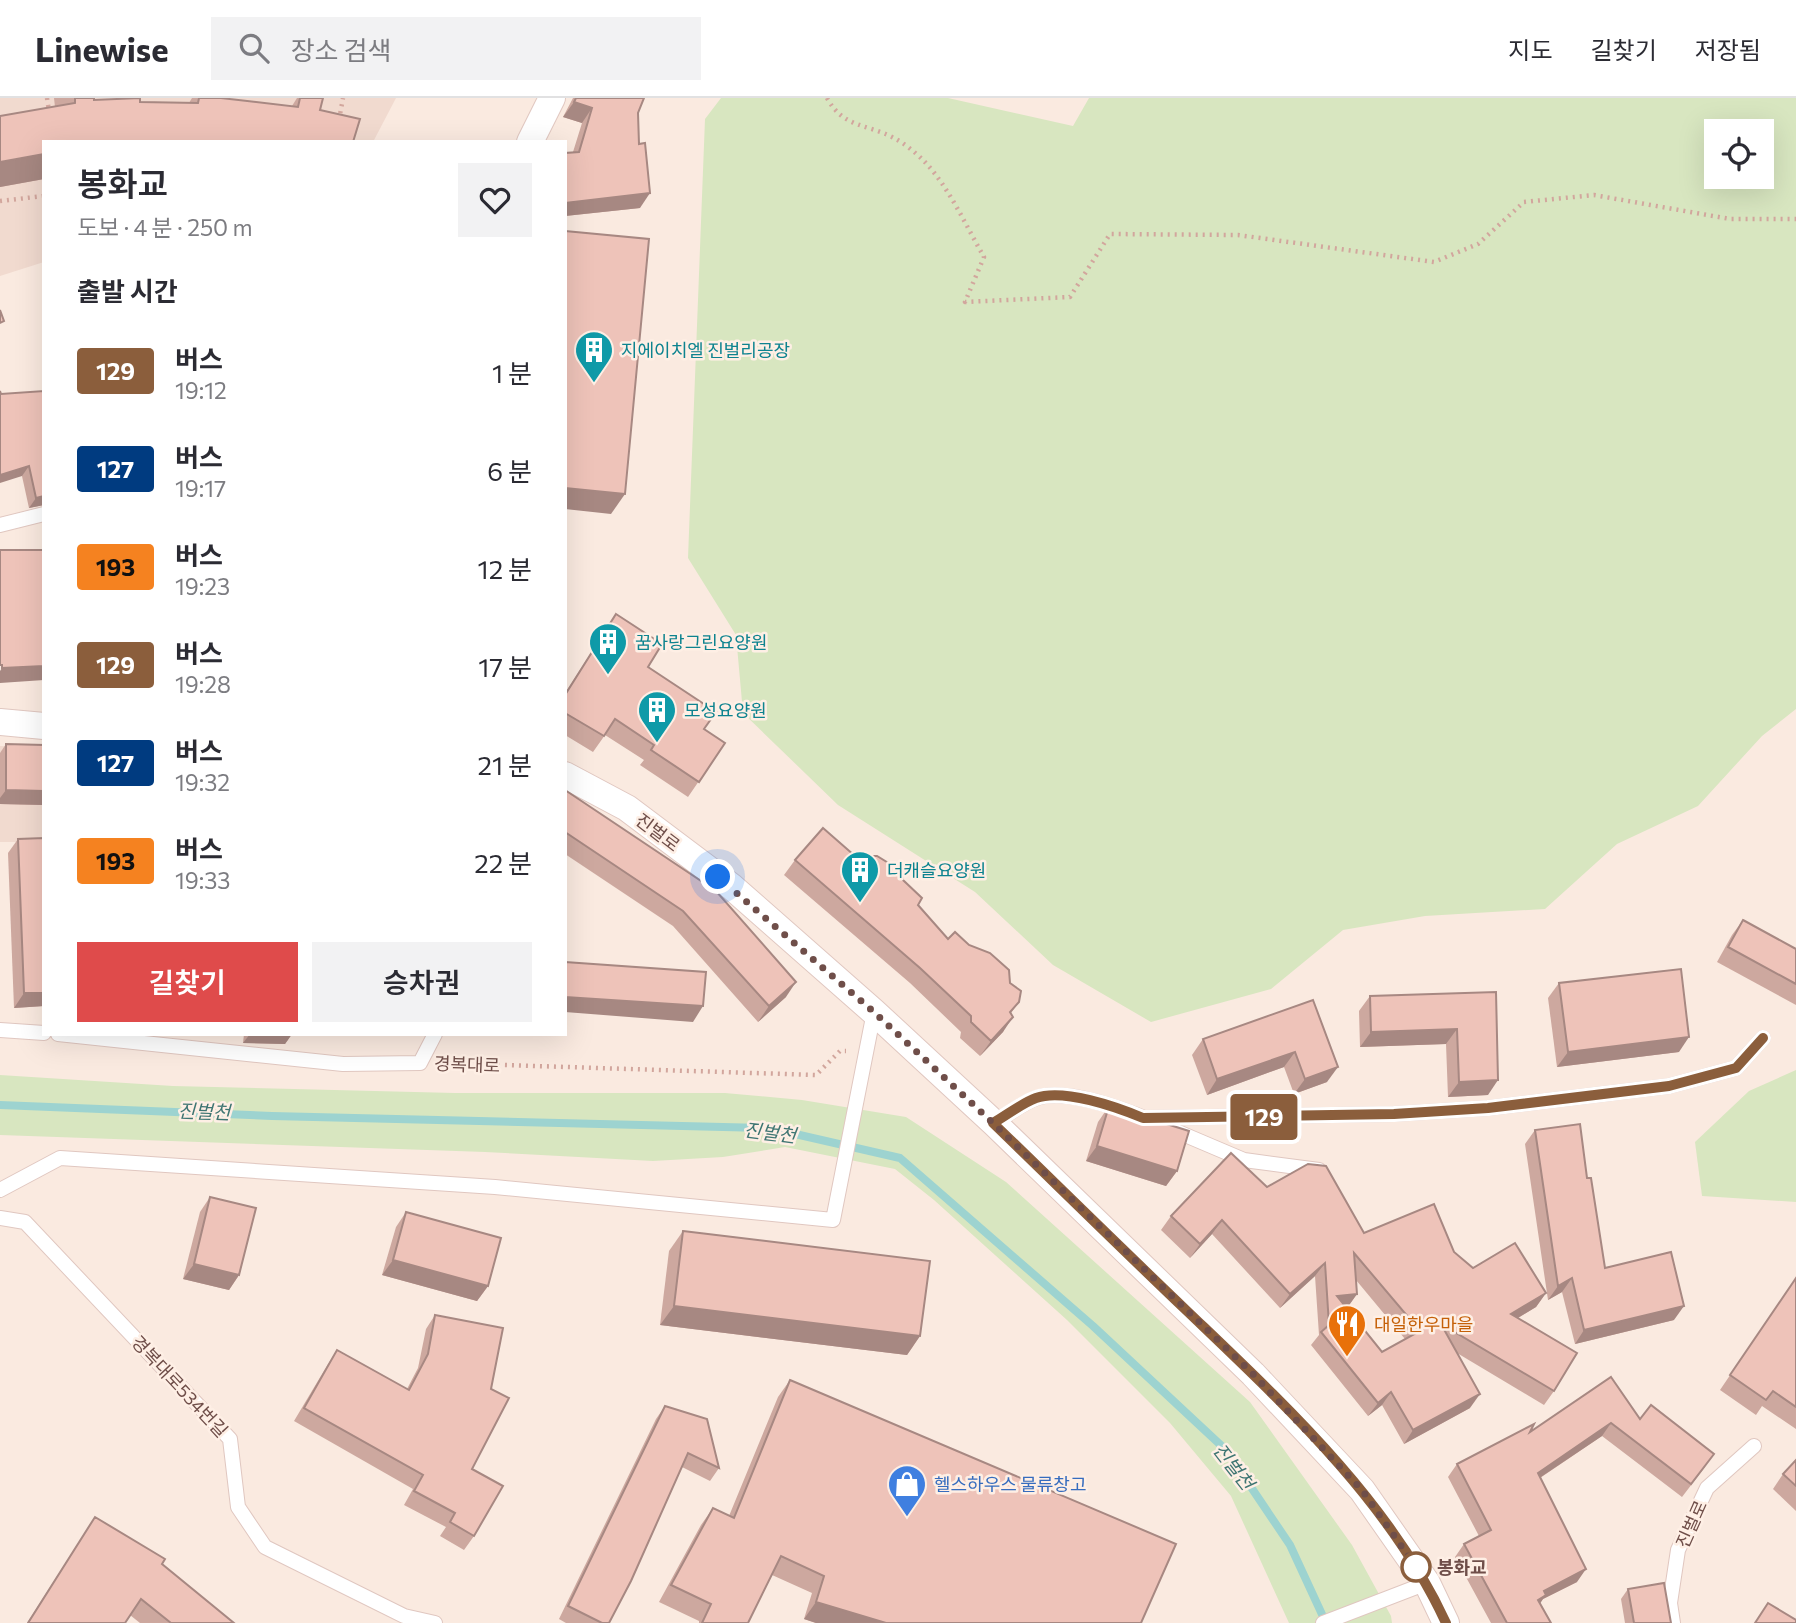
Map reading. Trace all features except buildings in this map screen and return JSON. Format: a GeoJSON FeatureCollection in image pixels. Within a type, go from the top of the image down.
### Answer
{"type":"FeatureCollection","features":[{"type":"Feature","properties":{"kind":"street"},"geometry":{"type":"LineString","coordinates":[[531,140],[552,98]]}},
{"type":"Feature","properties":{"kind":"street"},"geometry":{"type":"LineString","coordinates":[[0,722],[42,726]]}},
{"type":"Feature","properties":{"kind":"street","name":"진벌로"},"geometry":{"type":"LineString","coordinates":[[567,776],[626,808],[732,887],[874,1012],[993,1123],[1262,1383],[1362,1490],[1427,1583],[1446,1623]]}},
{"type":"Feature","properties":{"kind":"lane"},"geometry":{"type":"LineString","coordinates":[[0,525],[42,514]]}},
{"type":"Feature","properties":{"kind":"lane"},"geometry":{"type":"LineString","coordinates":[[0,1190],[60,1158],[495,1187],[833,1220],[874,1012]]}},
{"type":"Feature","properties":{"kind":"lane"},"geometry":{"type":"LineString","coordinates":[[0,1030],[42,1033]]}},
{"type":"Feature","properties":{"kind":"lane","name":"경복대로"},"geometry":{"type":"LineString","coordinates":[[77,1036],[344,1064],[421,1063]]}},
{"type":"Feature","properties":{"kind":"lane"},"geometry":{"type":"LineString","coordinates":[[421,1063],[434,1036]]}},
{"type":"Feature","properties":{"kind":"lane"},"geometry":{"type":"LineString","coordinates":[[1143,1118],[1434,1112],[1669,1086],[1736,1068],[1763,1038]]}},
{"type":"Feature","properties":{"kind":"lane"},"geometry":{"type":"LineString","coordinates":[[993,1123],[1038,1097],[1070,1096],[1121,1108],[1244,1160],[1327,1171]]}},
{"type":"Feature","properties":{"kind":"lane","name":"경복대로534번길"},"geometry":{"type":"LineString","coordinates":[[0,1218],[25,1222],[230,1439],[238,1507],[265,1547],[404,1616],[435,1623]]}},
{"type":"Feature","properties":{"kind":"lane","name":"진벌로"},"geometry":{"type":"LineString","coordinates":[[1673,1623],[1670,1603],[1678,1550],[1707,1488],[1754,1446]]}},
{"type":"Feature","properties":{"kind":"lane"},"geometry":{"type":"LineString","coordinates":[[1323,1623],[1427,1583]]}},
{"type":"Feature","properties":{"kind":"path"},"geometry":{"type":"LineString","coordinates":[[47,98],[50,120]]}},
{"type":"Feature","properties":{"kind":"path"},"geometry":{"type":"LineString","coordinates":[[338,125],[343,98]]}},
{"type":"Feature","properties":{"kind":"path"},"geometry":{"type":"LineString","coordinates":[[827,98],[834,112],[861,126],[894,138],[924,161],[944,188],[984,257],[965,302],[1070,297],[1110,234],[1238,235],[1434,262],[1478,244],[1524,202],[1594,195],[1730,219],[1796,219]]}},
{"type":"Feature","properties":{"kind":"path"},"geometry":{"type":"LineString","coordinates":[[0,201],[42,195]]}},
{"type":"Feature","properties":{"kind":"path","name":"경복대로"},"geometry":{"type":"LineString","coordinates":[[421,1063],[816,1075],[839,1051],[866,1051]]}},
{"type":"Feature","properties":{"kind":"shaded area"},"geometry":{"type":"Polygon","coordinates":[[[0,98],[396,98],[374,140],[42,140],[42,263],[0,276],[0,98]]]}},
{"type":"Feature","properties":{"kind":"shaded area"},"geometry":{"type":"Polygon","coordinates":[[[0,746],[42,747],[42,842],[0,842],[0,746]]]}},
{"type":"Feature","properties":{"kind":"green space"},"geometry":{"type":"Polygon","coordinates":[[[721,98],[948,98],[1073,126],[1089,98],[1796,98],[1796,709],[1762,736],[1698,806],[1617,844],[1545,909],[1425,916],[1343,930],[1271,989],[1151,1022],[1053,965],[975,892],[838,805],[743,713],[736,635],[688,558],[705,119],[721,98]]]}},
{"type":"Feature","properties":{"kind":"green space"},"geometry":{"type":"Polygon","coordinates":[[[1796,1070],[1796,1202],[1702,1196],[1695,1142],[1749,1091],[1796,1070]]]}},
{"type":"Feature","properties":{"kind":"green space"},"geometry":{"type":"Polygon","coordinates":[[[0,1075],[173,1086],[455,1093],[725,1093],[802,1100],[906,1117],[1006,1182],[1250,1402],[1352,1545],[1391,1616],[1392,1623],[1289,1623],[1231,1496],[1170,1423],[1067,1320],[934,1200],[895,1169],[785,1147],[723,1157],[653,1161],[485,1152],[0,1135],[0,1075]]]}},
{"type":"Feature","properties":{"kind":"waterway","name":"진벌천"},"geometry":{"type":"LineString","coordinates":[[0,1105],[272,1116],[769,1128],[900,1158],[1093,1326],[1226,1450],[1290,1545],[1326,1623]]}},
{"type":"Feature","properties":{"kind":"bus line","name":"129"},"geometry":{"type":"LineString","coordinates":[[1446,1623],[1427,1583],[1362,1490],[1253,1374],[993,1123],[1038,1097],[1070,1096],[1121,1108],[1143,1118],[1394,1114],[1488,1108],[1669,1086],[1736,1068],[1763,1038]]}},
{"type":"Feature","properties":{"kind":"place","name":"지에이치엘 진벌리공장"},"geometry":{"type":"Point","coordinates":[594,384]}},
{"type":"Feature","properties":{"kind":"place","name":"꿈사랑그린요양원"},"geometry":{"type":"Point","coordinates":[608,676]}},
{"type":"Feature","properties":{"kind":"place","name":"모성요양원"},"geometry":{"type":"Point","coordinates":[657,744]}},
{"type":"Feature","properties":{"kind":"place","name":"더캐슬요양원"},"geometry":{"type":"Point","coordinates":[860,904]}},
{"type":"Feature","properties":{"kind":"place","name":"대일한우마을"},"geometry":{"type":"Point","coordinates":[1347,1358]}},
{"type":"Feature","properties":{"kind":"place","name":"헬스하우스 물류창고"},"geometry":{"type":"Point","coordinates":[907,1518]}},
{"type":"Feature","properties":{"kind":"place","name":"봉화교"},"geometry":{"type":"Point","coordinates":[1416,1567]}},
{"type":"Feature","properties":{"kind":"route"},"geometry":{"type":"LineString","coordinates":[[718,877],[874,1012],[1253,1374],[1362,1490],[1416,1567]]}}]}
